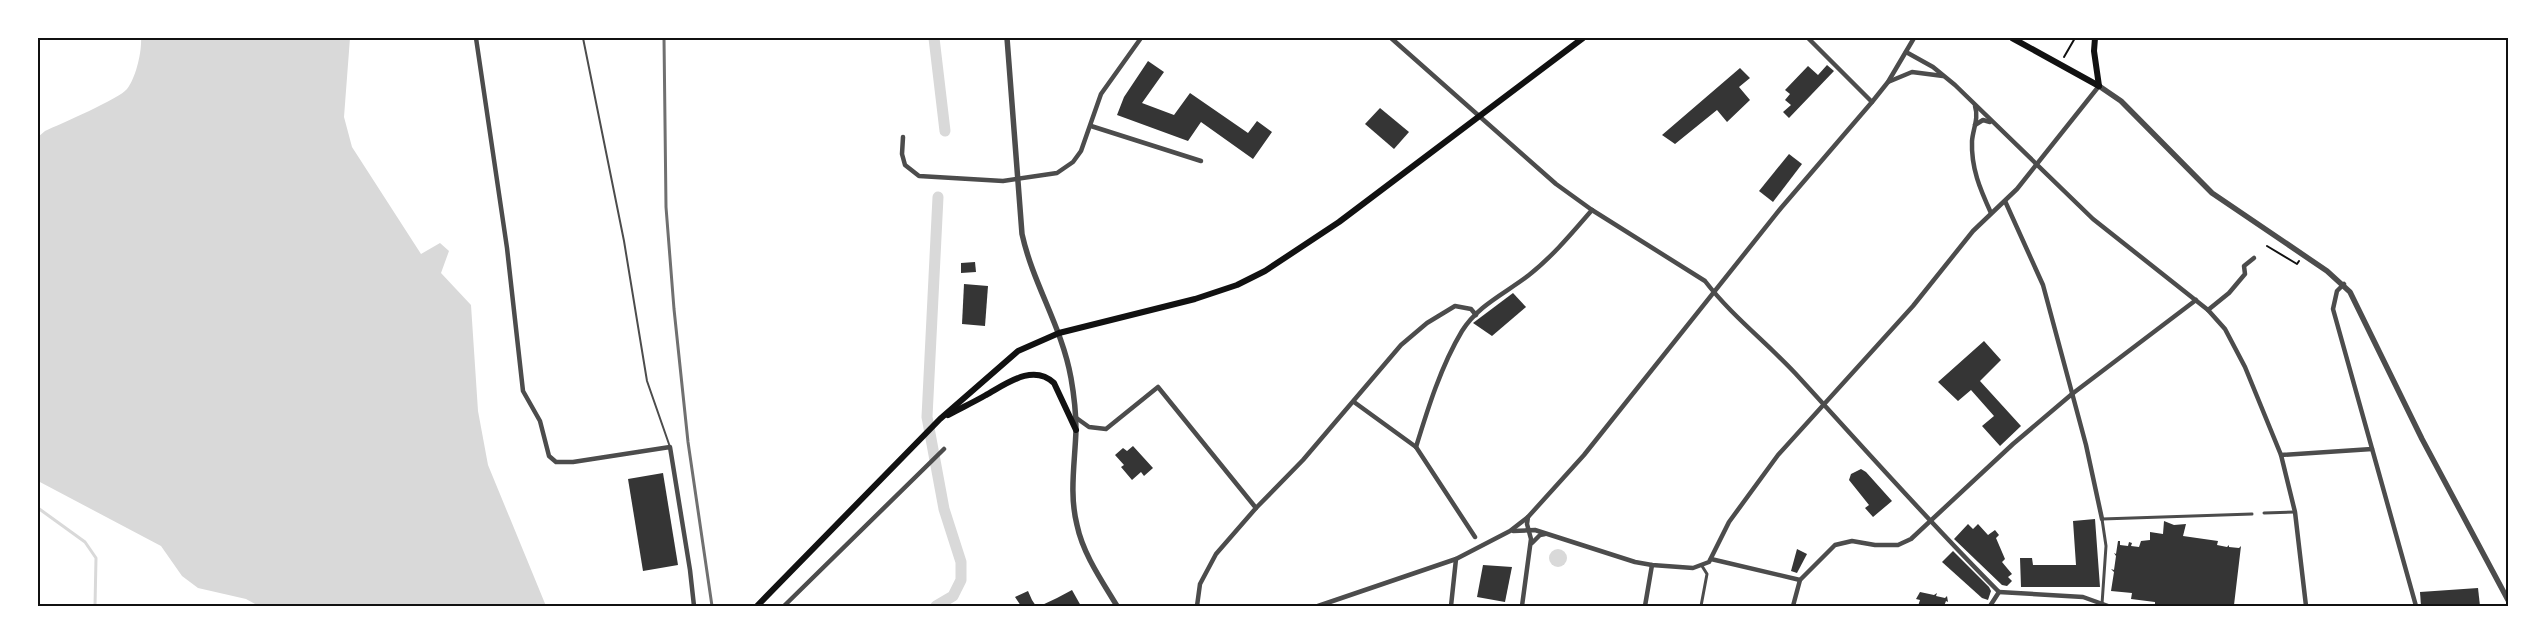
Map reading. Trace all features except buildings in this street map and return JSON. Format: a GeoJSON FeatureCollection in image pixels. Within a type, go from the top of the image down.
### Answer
{"type":"FeatureCollection","features":[{"type":"Feature","properties":{"kind":"main road"},"geometry":{"type":"LineString","coordinates":[[757,606],[940,419],[1018,351],[1059,333],[1194,299],[1251,279],[1339,222],[1582,38]]}},
{"type":"Feature","properties":{"kind":"main road"},"geometry":{"type":"LineString","coordinates":[[2012,38],[2099,86]]}},
{"type":"Feature","properties":{"kind":"main road"},"geometry":{"type":"LineString","coordinates":[[2095,38],[2094,51],[2099,86]]}},
{"type":"Feature","properties":{"kind":"main road"},"geometry":{"type":"LineString","coordinates":[[940,419],[1014,378],[1036,375],[1044,376],[1054,383],[1076,430]]}},
{"type":"Feature","properties":{"kind":"street"},"geometry":{"type":"LineString","coordinates":[[476,38],[509,261],[511,300],[523,391],[540,421],[549,456],[556,462],[573,462],[670,447],[694,606]]}},
{"type":"Feature","properties":{"kind":"street"},"geometry":{"type":"LineString","coordinates":[[1007,38],[1022,234],[1028,263],[1059,333],[1071,379],[1076,430],[1073,482],[1077,525],[1087,553],[1117,606]]}},
{"type":"Feature","properties":{"kind":"street"},"geometry":{"type":"LineString","coordinates":[[903,137],[905,165],[919,176],[1003,182],[1057,173],[1073,162],[1081,151],[1101,94],[1141,38]]}},
{"type":"Feature","properties":{"kind":"street"},"geometry":{"type":"LineString","coordinates":[[1391,38],[1529,162],[1592,210],[1705,281],[1713,292],[1767,343],[1930,523],[1999,592],[2083,597],[2092,599],[2104,606],[2106,546],[2102,519],[2072,394],[2043,286],[2005,201]]}},
{"type":"Feature","properties":{"kind":"street"},"geometry":{"type":"LineString","coordinates":[[1808,38],[1872,102]]}},
{"type":"Feature","properties":{"kind":"street"},"geometry":{"type":"LineString","coordinates":[[1318,606],[1456,559],[1510,531],[1545,501],[1593,444],[1821,159],[1888,82],[1914,38]]}},
{"type":"Feature","properties":{"kind":"street"},"geometry":{"type":"LineString","coordinates":[[1906,52],[1947,77],[1991,122],[2093,219],[2137,256],[2208,310],[2224,329],[2245,367],[2281,455],[2295,512],[2306,606]]}},
{"type":"Feature","properties":{"kind":"street"},"geometry":{"type":"LineString","coordinates":[[1888,82],[1912,72],[1932,73],[1947,77]]}},
{"type":"Feature","properties":{"kind":"street"},"geometry":{"type":"LineString","coordinates":[[1510,531],[1528,529],[1551,534],[1628,560],[1652,565],[1693,568],[1702,566],[1710,560],[1739,507],[1778,455],[1913,306],[1973,231],[2005,201],[2037,165],[2099,86],[2121,101],[2212,193],[2344,284],[2364,317],[2422,439],[2508,600]]}},
{"type":"Feature","properties":{"kind":"street"},"geometry":{"type":"LineString","coordinates":[[1975,104],[1977,116],[1972,142],[1974,167],[1977,181],[1991,213]]}},
{"type":"Feature","properties":{"kind":"street"},"geometry":{"type":"LineString","coordinates":[[1975,126],[1983,120],[1991,122]]}},
{"type":"Feature","properties":{"kind":"street"},"geometry":{"type":"LineString","coordinates":[[1091,126],[1201,161]]}},
{"type":"Feature","properties":{"kind":"street"},"geometry":{"type":"LineString","coordinates":[[1416,447],[1441,376],[1463,330],[1488,303],[1528,275],[1560,248],[1592,210]]}},
{"type":"Feature","properties":{"kind":"street"},"geometry":{"type":"LineString","coordinates":[[2208,310],[2229,293],[2245,274],[2244,266],[2254,258]]}},
{"type":"Feature","properties":{"kind":"street"},"geometry":{"type":"LineString","coordinates":[[2344,284],[2337,291],[2333,310],[2416,606]]}},
{"type":"Feature","properties":{"kind":"street"},"geometry":{"type":"LineString","coordinates":[[1793,606],[1800,580],[1835,545],[1852,541],[1875,545],[1898,545],[1911,539],[2002,454],[2072,394],[2196,300]]}},
{"type":"Feature","properties":{"kind":"street"},"geometry":{"type":"LineString","coordinates":[[1197,606],[1200,584],[1216,554],[1256,508],[1303,460],[1401,345],[1427,323],[1455,306],[1471,309],[1476,315]]}},
{"type":"Feature","properties":{"kind":"street"},"geometry":{"type":"LineString","coordinates":[[1075,417],[1089,427],[1106,429],[1158,387],[1256,508]]}},
{"type":"Feature","properties":{"kind":"street"},"geometry":{"type":"LineString","coordinates":[[1354,402],[1416,447],[1476,537]]}},
{"type":"Feature","properties":{"kind":"street"},"geometry":{"type":"LineString","coordinates":[[784,606],[944,449]]}},
{"type":"Feature","properties":{"kind":"street"},"geometry":{"type":"LineString","coordinates":[[2281,455],[2372,449]]}},
{"type":"Feature","properties":{"kind":"street"},"geometry":{"type":"LineString","coordinates":[[2264,513],[2295,512]]}},
{"type":"Feature","properties":{"kind":"street"},"geometry":{"type":"LineString","coordinates":[[2102,519],[2252,514]]}},
{"type":"Feature","properties":{"kind":"street"},"geometry":{"type":"LineString","coordinates":[[1522,606],[1530,547],[1528,517]]}},
{"type":"Feature","properties":{"kind":"street"},"geometry":{"type":"LineString","coordinates":[[1530,547],[1540,535],[1551,534]]}},
{"type":"Feature","properties":{"kind":"street"},"geometry":{"type":"LineString","coordinates":[[1451,606],[1456,559]]}},
{"type":"Feature","properties":{"kind":"street"},"geometry":{"type":"LineString","coordinates":[[1710,560],[1800,580]]}},
{"type":"Feature","properties":{"kind":"street"},"geometry":{"type":"LineString","coordinates":[[1645,606],[1652,565]]}},
{"type":"Feature","properties":{"kind":"street"},"geometry":{"type":"LineString","coordinates":[[1701,606],[1707,574],[1702,566]]}},
{"type":"Feature","properties":{"kind":"street"},"geometry":{"type":"LineString","coordinates":[[1990,606],[1999,592]]}},
{"type":"Feature","properties":{"kind":"lane"},"geometry":{"type":"LineString","coordinates":[[583,38],[624,241],[647,381],[670,447]]}},
{"type":"Feature","properties":{"kind":"path"},"geometry":{"type":"LineString","coordinates":[[2061,64],[2075,38]]}},
{"type":"Feature","properties":{"kind":"path"},"geometry":{"type":"LineString","coordinates":[[2267,246],[2297,264],[2303,254]]}},
{"type":"Feature","properties":{"kind":"shaded area"},"geometry":{"type":"Polygon","coordinates":[[[141,38],[350,38],[344,117],[352,147],[421,254],[440,243],[449,251],[441,273],[471,305],[478,411],[488,465],[546,606],[259,606],[246,599],[198,588],[182,576],[161,546],[38,481],[38,137],[45,131],[101,105],[127,89],[138,64],[141,38]]]}},
{"type":"Feature","properties":{"kind":"shaded area"},"geometry":{"type":"Polygon","coordinates":[[[1554,549],[1562,549],[1567,554],[1565,565],[1554,567],[1549,562],[1549,554],[1554,549]]]}},
{"type":"Feature","properties":{"kind":"waterway"},"geometry":{"type":"LineString","coordinates":[[934,38],[945,131]]}},
{"type":"Feature","properties":{"kind":"waterway"},"geometry":{"type":"LineString","coordinates":[[936,606],[953,596],[961,580],[961,562],[944,509],[927,417],[938,197]]}},
{"type":"Feature","properties":{"kind":"waterway"},"geometry":{"type":"LineString","coordinates":[[38,508],[85,542],[96,558],[95,606]]}},
{"type":"Feature","properties":{"kind":"railway"},"geometry":{"type":"LineString","coordinates":[[664,38],[666,207],[674,309],[688,442],[712,606]]}}]}
